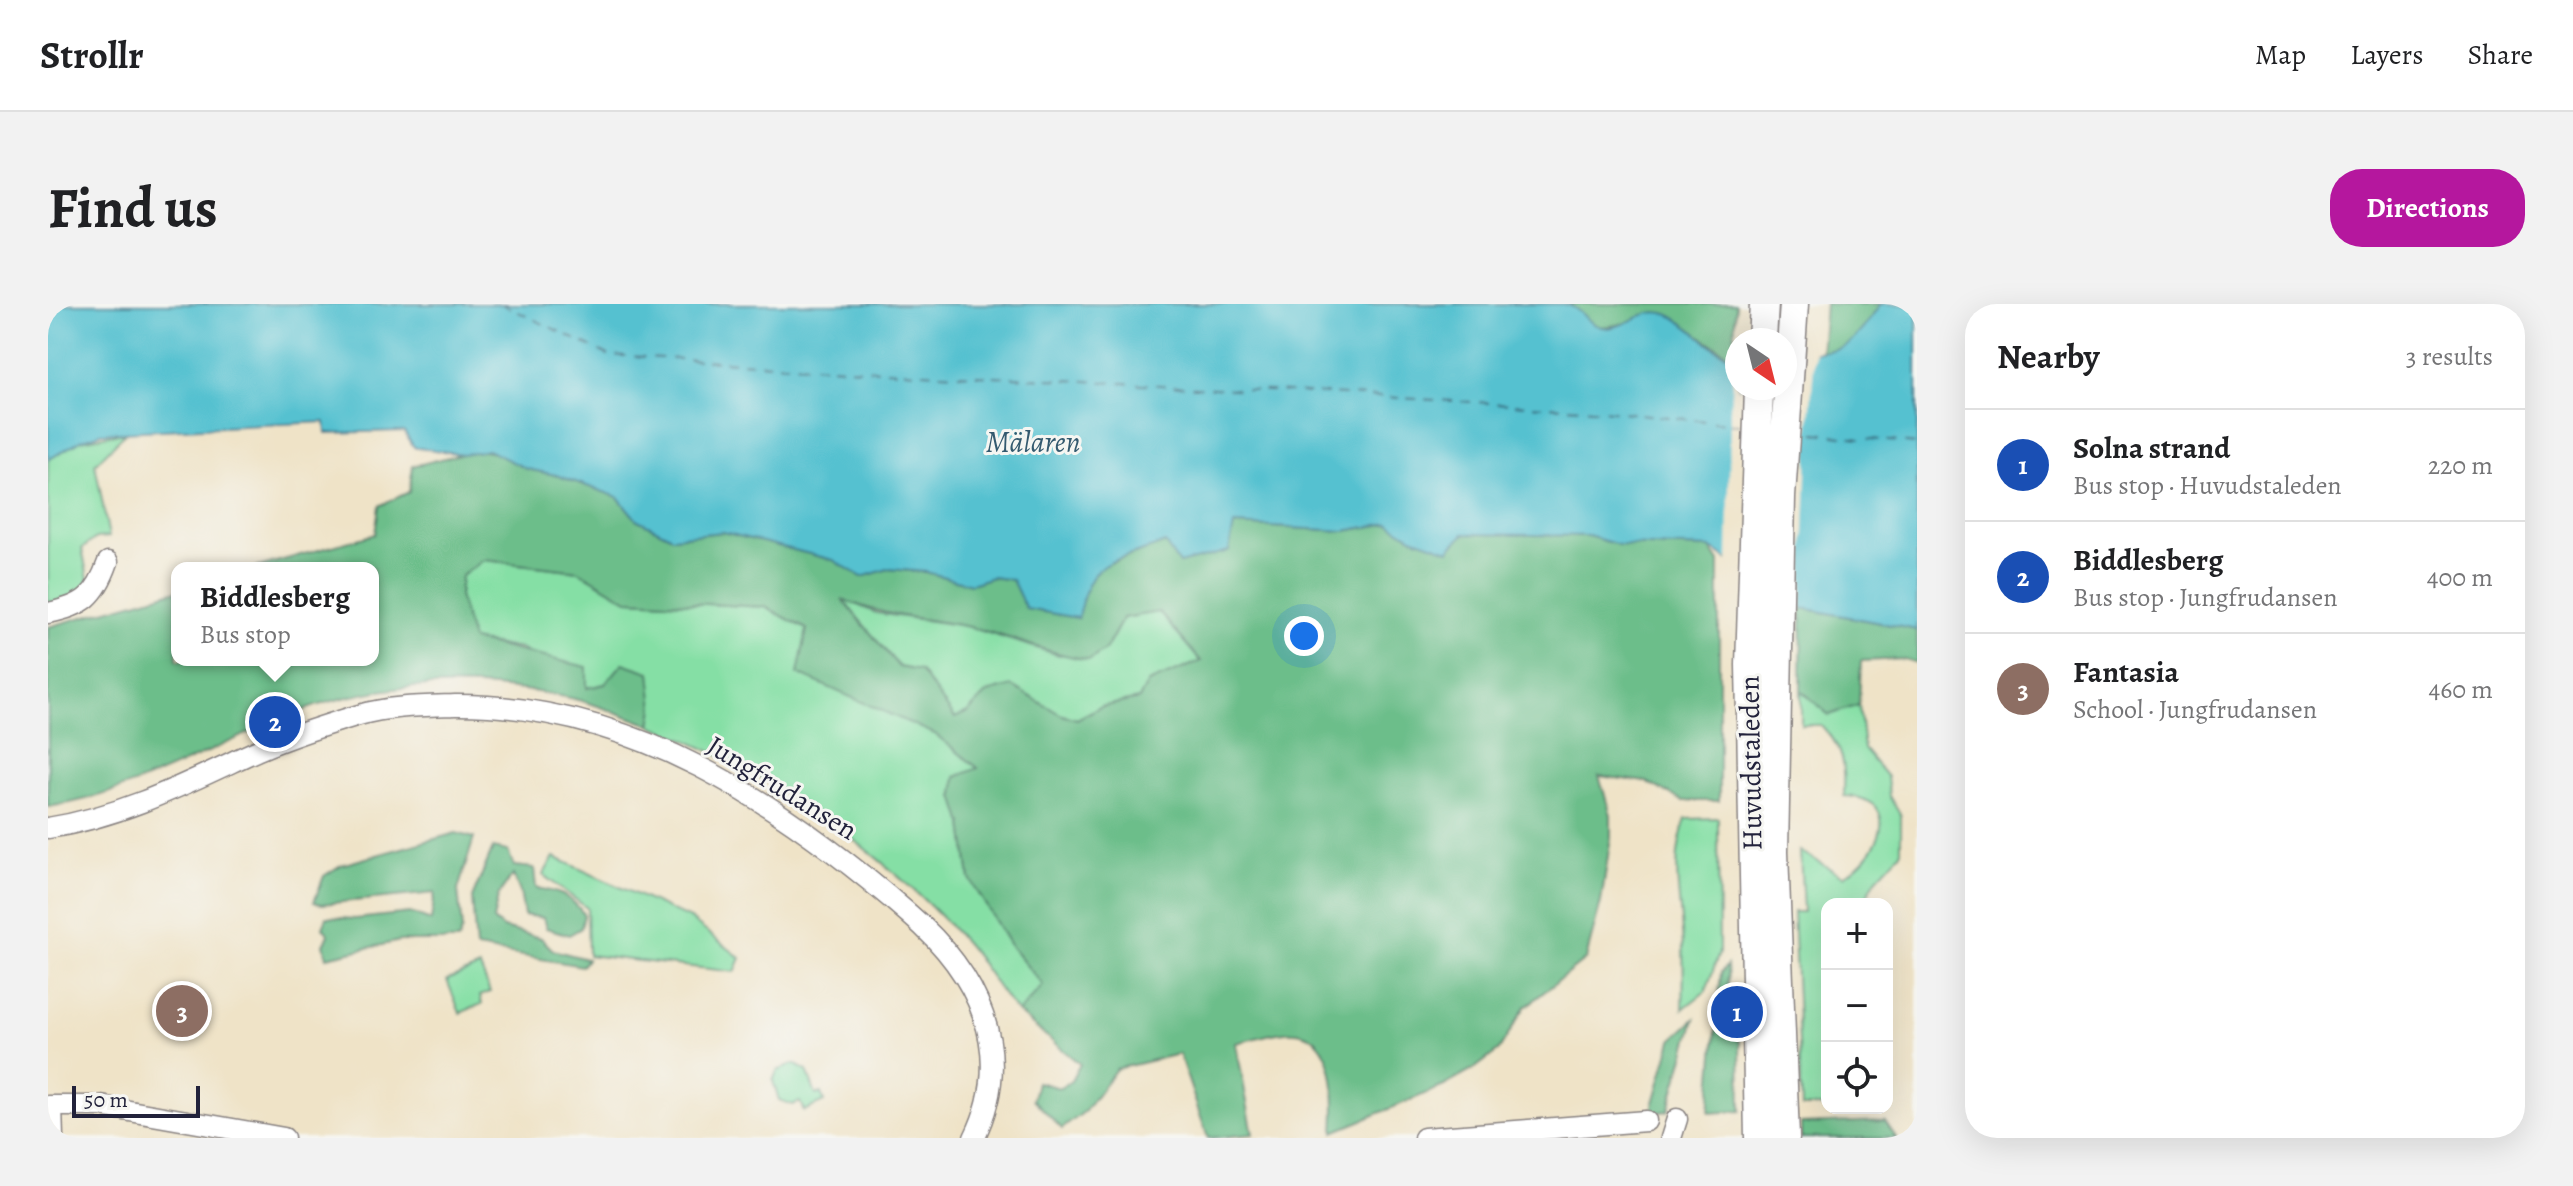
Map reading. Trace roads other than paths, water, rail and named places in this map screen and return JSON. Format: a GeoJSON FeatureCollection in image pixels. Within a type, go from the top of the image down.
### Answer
{"type":"FeatureCollection","features":[{"type":"Feature","properties":{"kind":"main road"},"geometry":{"type":"LineString","coordinates":[[1763,328],[1764,304]]}},
{"type":"Feature","properties":{"kind":"main road"},"geometry":{"type":"LineString","coordinates":[[1763,852],[1794,304]]}},
{"type":"Feature","properties":{"kind":"main road","name":"Huvudstaleden"},"geometry":{"type":"LineString","coordinates":[[1758,400],[1751,561],[1763,852],[1785,1138]]}},
{"type":"Feature","properties":{"kind":"main road","name":"Huvudstaleden"},"geometry":{"type":"LineString","coordinates":[[1759,1138],[1763,852]]}},
{"type":"Feature","properties":{"kind":"street"},"geometry":{"type":"LineString","coordinates":[[48,613],[64,610],[93,594],[108,562]]}},
{"type":"Feature","properties":{"kind":"street","name":"Jungfrudansen"},"geometry":{"type":"LineString","coordinates":[[48,828],[110,815],[185,785],[249,754],[362,714],[443,705],[486,705],[543,711],[603,725],[652,744],[725,779],[807,831],[920,924],[953,958],[983,1010],[989,1038],[990,1085],[974,1138]]}},
{"type":"Feature","properties":{"kind":"street"},"geometry":{"type":"LineString","coordinates":[[53,1138],[50,1106],[101,1106],[284,1138]]}},
{"type":"Feature","properties":{"kind":"street"},"geometry":{"type":"LineString","coordinates":[[1424,1138],[1497,1135],[1646,1121]]}},
{"type":"Feature","properties":{"kind":"water","name":"Mälaren"},"geometry":{"type":"Polygon","coordinates":[[[48,304],[1564,304],[1605,328],[1653,313],[1667,314],[1725,353],[1725,400],[1797,400],[1797,353],[1833,350],[1852,341],[1881,304],[1917,304],[1917,630],[1802,608],[1710,548],[1619,545],[1588,536],[1464,534],[1449,550],[1412,537],[1389,523],[1345,531],[1234,525],[1229,551],[1179,564],[1165,543],[1117,560],[1097,572],[1089,582],[1078,618],[1026,609],[1012,580],[992,577],[971,584],[926,572],[888,569],[862,577],[833,560],[723,532],[672,537],[636,519],[618,497],[556,475],[527,469],[488,450],[463,454],[414,447],[404,431],[326,433],[325,422],[101,433],[81,440],[48,460],[48,304]]]}},
{"type":"Feature","properties":{"kind":"place","name":"Biddlesberg"},"geometry":{"type":"Point","coordinates":[275,722]}},
{"type":"Feature","properties":{"kind":"place","name":"Fantasia"},"geometry":{"type":"Point","coordinates":[182,1011]}},
{"type":"Feature","properties":{"kind":"place","name":"Solna strand"},"geometry":{"type":"Point","coordinates":[1737,1012]}}]}
